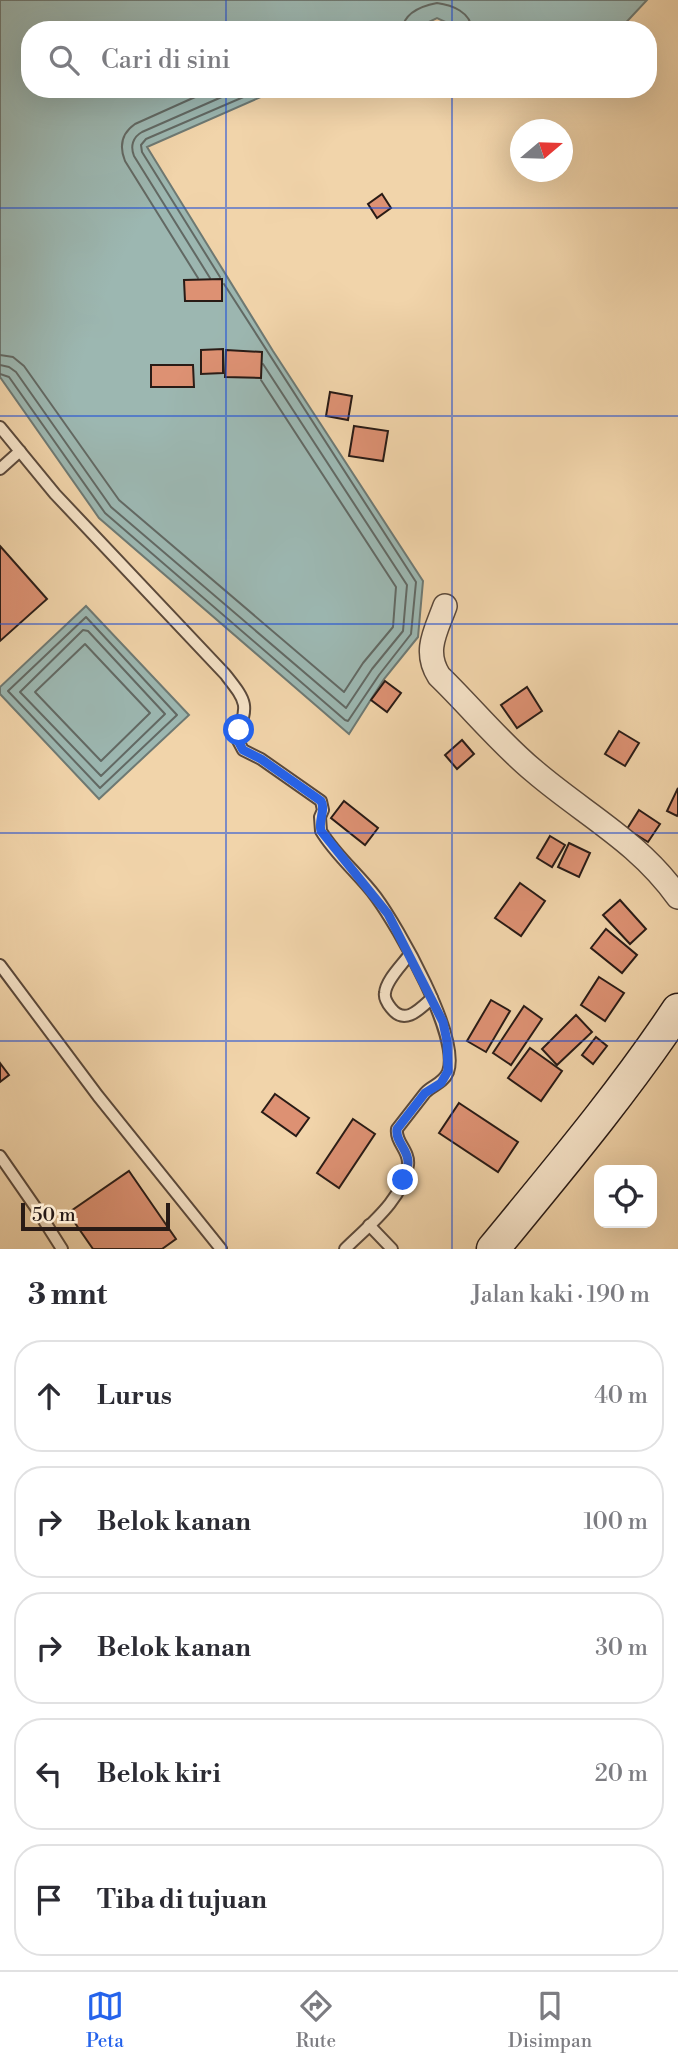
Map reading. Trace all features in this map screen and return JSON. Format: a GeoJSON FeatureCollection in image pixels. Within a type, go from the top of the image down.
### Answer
{"type":"FeatureCollection","features":[{"type":"Feature","properties":{"kind":"main road"},"geometry":{"type":"LineString","coordinates":[[493,1249],[640,1065],[678,1010]]}},
{"type":"Feature","properties":{"kind":"street"},"geometry":{"type":"LineString","coordinates":[[445,606],[430,647],[431,664],[439,676],[530,768],[566,798],[597,817],[634,847],[665,878],[678,897]]}},
{"type":"Feature","properties":{"kind":"lane"},"geometry":{"type":"LineString","coordinates":[[0,427],[55,494],[225,674],[242,698],[246,711],[236,737],[243,750],[261,759],[321,801],[321,831],[375,896],[410,955],[443,1022],[448,1071],[441,1083],[425,1093],[397,1129],[396,1135],[409,1164],[395,1196],[345,1249]]}},
{"type":"Feature","properties":{"kind":"lane"},"geometry":{"type":"LineString","coordinates":[[0,469],[20,451]]}},
{"type":"Feature","properties":{"kind":"lane"},"geometry":{"type":"LineString","coordinates":[[410,955],[386,988],[386,1001],[399,1016],[404,1016],[414,1014],[432,998]]}},
{"type":"Feature","properties":{"kind":"lane"},"geometry":{"type":"LineString","coordinates":[[0,965],[98,1096],[221,1249]]}},
{"type":"Feature","properties":{"kind":"lane"},"geometry":{"type":"LineString","coordinates":[[0,1156],[62,1249]]}},
{"type":"Feature","properties":{"kind":"lane"},"geometry":{"type":"LineString","coordinates":[[369,1225],[393,1249]]}},
{"type":"Feature","properties":{"kind":"water"},"geometry":{"type":"Polygon","coordinates":[[[0,0],[647,0],[627,21],[444,21],[437,18],[431,21],[21,21],[21,98],[259,98],[147,147],[273,351],[423,581],[418,637],[384,679],[349,734],[99,518],[0,377],[0,0]]]}},
{"type":"Feature","properties":{"kind":"water"},"geometry":{"type":"Polygon","coordinates":[[[86,606],[189,715],[99,799],[0,694],[0,687],[86,606]]]}},
{"type":"Feature","properties":{"kind":"building"},"geometry":{"type":"Polygon","coordinates":[[[382,194],[391,208],[377,218],[368,204],[382,194]]]}},
{"type":"Feature","properties":{"kind":"building"},"geometry":{"type":"Polygon","coordinates":[[[222,279],[222,301],[185,301],[184,280],[222,279]]]}},
{"type":"Feature","properties":{"kind":"building"},"geometry":{"type":"Polygon","coordinates":[[[223,349],[223,373],[201,374],[201,350],[223,349]]]}},
{"type":"Feature","properties":{"kind":"building"},"geometry":{"type":"Polygon","coordinates":[[[226,350],[262,352],[261,378],[225,377],[226,350]]]}},
{"type":"Feature","properties":{"kind":"building"},"geometry":{"type":"Polygon","coordinates":[[[151,365],[193,365],[194,387],[151,387],[151,365]]]}},
{"type":"Feature","properties":{"kind":"building"},"geometry":{"type":"Polygon","coordinates":[[[330,392],[352,396],[348,420],[326,416],[330,392]]]}},
{"type":"Feature","properties":{"kind":"building"},"geometry":{"type":"Polygon","coordinates":[[[354,426],[388,431],[383,461],[349,456],[354,426]]]}},
{"type":"Feature","properties":{"kind":"building"},"geometry":{"type":"Polygon","coordinates":[[[0,546],[47,599],[0,641],[0,546]]]}},
{"type":"Feature","properties":{"kind":"building"},"geometry":{"type":"Polygon","coordinates":[[[385,681],[401,693],[387,712],[371,700],[385,681]]]}},
{"type":"Feature","properties":{"kind":"building"},"geometry":{"type":"Polygon","coordinates":[[[527,687],[542,711],[517,728],[501,705],[527,687]]]}},
{"type":"Feature","properties":{"kind":"building"},"geometry":{"type":"Polygon","coordinates":[[[619,731],[639,743],[625,766],[605,754],[619,731]]]}},
{"type":"Feature","properties":{"kind":"building"},"geometry":{"type":"Polygon","coordinates":[[[462,740],[474,754],[457,769],[445,755],[462,740]]]}},
{"type":"Feature","properties":{"kind":"building"},"geometry":{"type":"Polygon","coordinates":[[[678,788],[678,814],[677,816],[667,811],[678,788]]]}},
{"type":"Feature","properties":{"kind":"building"},"geometry":{"type":"Polygon","coordinates":[[[344,801],[378,828],[365,845],[331,818],[344,801]]]}},
{"type":"Feature","properties":{"kind":"building"},"geometry":{"type":"Polygon","coordinates":[[[639,810],[660,824],[648,842],[627,829],[639,810]]]}},
{"type":"Feature","properties":{"kind":"building"},"geometry":{"type":"Polygon","coordinates":[[[550,836],[565,845],[552,867],[537,858],[550,836]]]}},
{"type":"Feature","properties":{"kind":"building"},"geometry":{"type":"Polygon","coordinates":[[[569,843],[590,853],[579,877],[558,867],[569,843]]]}},
{"type":"Feature","properties":{"kind":"building"},"geometry":{"type":"Polygon","coordinates":[[[520,883],[545,901],[521,936],[495,918],[520,883]]]}},
{"type":"Feature","properties":{"kind":"building"},"geometry":{"type":"Polygon","coordinates":[[[620,900],[646,929],[630,944],[603,915],[620,900]]]}},
{"type":"Feature","properties":{"kind":"building"},"geometry":{"type":"Polygon","coordinates":[[[606,929],[637,955],[622,973],[591,948],[606,929]]]}},
{"type":"Feature","properties":{"kind":"building"},"geometry":{"type":"Polygon","coordinates":[[[599,977],[624,993],[605,1021],[581,1005],[599,977]]]}},
{"type":"Feature","properties":{"kind":"building"},"geometry":{"type":"Polygon","coordinates":[[[491,1000],[510,1011],[486,1052],[467,1041],[491,1000]]]}},
{"type":"Feature","properties":{"kind":"building"},"geometry":{"type":"Polygon","coordinates":[[[524,1006],[542,1019],[511,1065],[493,1053],[524,1006]]]}},
{"type":"Feature","properties":{"kind":"building"},"geometry":{"type":"Polygon","coordinates":[[[576,1015],[592,1032],[557,1065],[542,1049],[576,1015]]]}},
{"type":"Feature","properties":{"kind":"building"},"geometry":{"type":"Polygon","coordinates":[[[596,1037],[607,1046],[593,1064],[582,1055],[596,1037]]]}},
{"type":"Feature","properties":{"kind":"building"},"geometry":{"type":"Polygon","coordinates":[[[530,1048],[562,1071],[541,1101],[508,1078],[530,1048]]]}},
{"type":"Feature","properties":{"kind":"building"},"geometry":{"type":"Polygon","coordinates":[[[0,1063],[9,1075],[0,1082],[0,1063]]]}},
{"type":"Feature","properties":{"kind":"building"},"geometry":{"type":"Polygon","coordinates":[[[275,1094],[309,1118],[296,1136],[262,1112],[275,1094]]]}},
{"type":"Feature","properties":{"kind":"building"},"geometry":{"type":"Polygon","coordinates":[[[459,1103],[518,1142],[498,1172],[439,1133],[459,1103]]]}},
{"type":"Feature","properties":{"kind":"building"},"geometry":{"type":"Polygon","coordinates":[[[353,1119],[375,1134],[339,1188],[317,1173],[353,1119]]]}},
{"type":"Feature","properties":{"kind":"building"},"geometry":{"type":"Polygon","coordinates":[[[129,1171],[176,1239],[162,1249],[93,1249],[68,1213],[129,1171]]]}},
{"type":"Feature","properties":{"kind":"route"},"geometry":{"type":"LineString","coordinates":[[239,730],[236,737],[243,750],[289,777],[321,801],[321,831],[388,914],[443,1022],[449,1062],[445,1078],[425,1093],[397,1129],[396,1135],[409,1164],[403,1180]]}}]}
